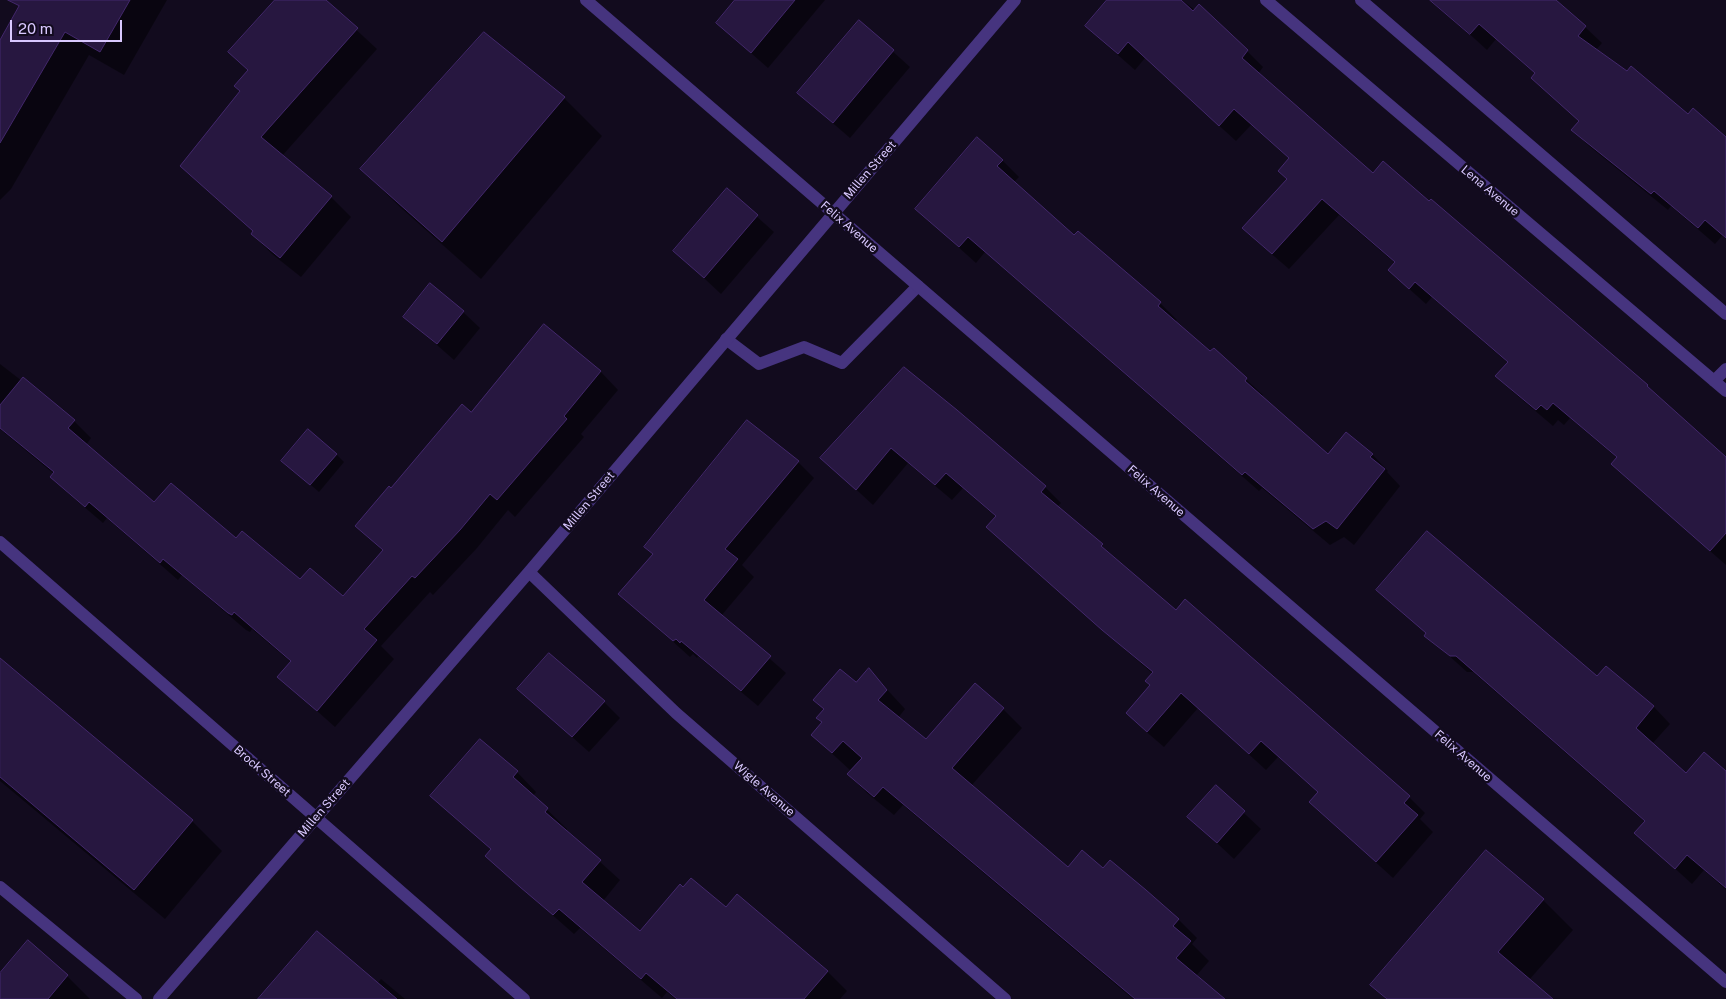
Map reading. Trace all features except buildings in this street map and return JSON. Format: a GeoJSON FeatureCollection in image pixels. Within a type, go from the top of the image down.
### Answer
{"type":"FeatureCollection","features":[{"type":"Feature","properties":{"kind":"street","name":"Felix Avenue"},"geometry":{"type":"LineString","coordinates":[[586,0],[1726,982]]}},
{"type":"Feature","properties":{"kind":"street","name":"Millen Street"},"geometry":{"type":"LineString","coordinates":[[159,999],[529,572],[1014,0]]}},
{"type":"Feature","properties":{"kind":"street","name":"Lena Avenue"},"geometry":{"type":"LineString","coordinates":[[1266,0],[1726,391]]}},
{"type":"Feature","properties":{"kind":"street"},"geometry":{"type":"LineString","coordinates":[[1361,0],[1726,314]]}},
{"type":"Feature","properties":{"kind":"street"},"geometry":{"type":"LineString","coordinates":[[726,339],[759,364],[804,348],[842,363],[918,286]]}},
{"type":"Feature","properties":{"kind":"street"},"geometry":{"type":"LineString","coordinates":[[1714,381],[1726,369]]}},
{"type":"Feature","properties":{"kind":"street","name":"Brock Street"},"geometry":{"type":"LineString","coordinates":[[0,542],[524,999]]}},
{"type":"Feature","properties":{"kind":"street","name":"Wigle Avenue"},"geometry":{"type":"LineString","coordinates":[[529,572],[676,713],[1005,999]]}},
{"type":"Feature","properties":{"kind":"street"},"geometry":{"type":"LineString","coordinates":[[0,887],[136,999]]}}]}
